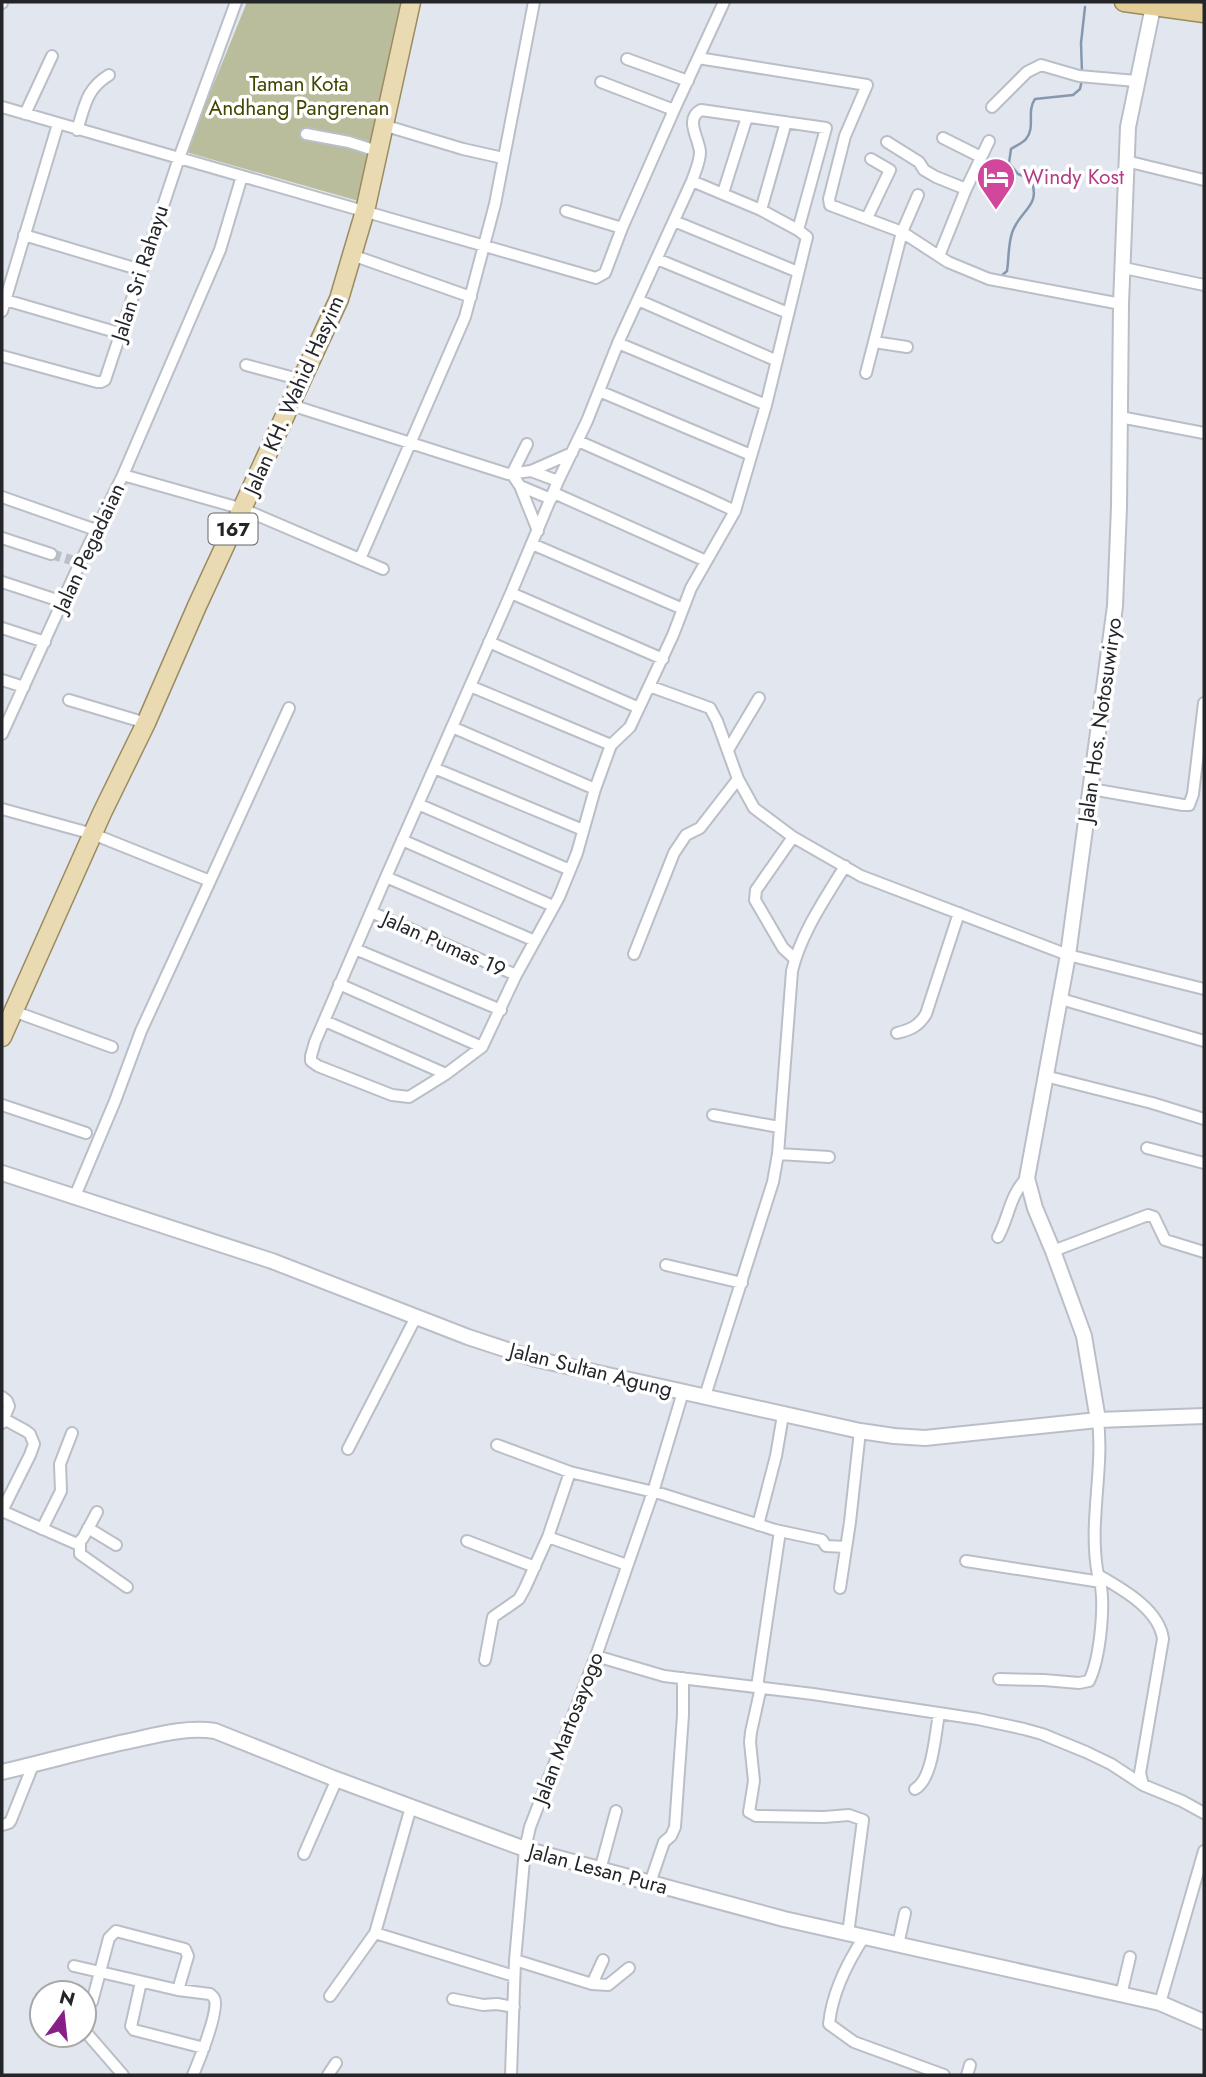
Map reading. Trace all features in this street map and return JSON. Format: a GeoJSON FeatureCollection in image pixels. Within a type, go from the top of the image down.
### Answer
{"type":"FeatureCollection","features":[{"type":"Feature","properties":{"kind":"highway"},"geometry":{"type":"LineString","coordinates":[[1124,2],[1204,13]]}},
{"type":"Feature","properties":{"kind":"main road","name":"Jalan KH. Wahid Hasyim"},"geometry":{"type":"LineString","coordinates":[[2,1037],[339,299],[365,211],[411,2]]}},
{"type":"Feature","properties":{"kind":"street","name":"Jalan Sri Rahayu"},"geometry":{"type":"LineString","coordinates":[[2,356],[97,382],[105,380],[179,158],[236,2]]}},
{"type":"Feature","properties":{"kind":"street"},"geometry":{"type":"LineString","coordinates":[[360,559],[462,326],[495,204],[534,2]]}},
{"type":"Feature","properties":{"kind":"street"},"geometry":{"type":"LineString","coordinates":[[2,107],[596,278],[605,273],[622,228],[724,2]]}},
{"type":"Feature","properties":{"kind":"street","name":"Jalan Hos. Notosuwiryo"},"geometry":{"type":"LineString","coordinates":[[1098,1420],[1084,1336],[1029,1190],[1027,1178],[1068,955],[1115,606],[1121,304],[1128,127],[1153,4]]}},
{"type":"Feature","properties":{"kind":"street"},"geometry":{"type":"LineString","coordinates":[[25,114],[52,56]]}},
{"type":"Feature","properties":{"kind":"street"},"geometry":{"type":"LineString","coordinates":[[698,58],[867,85],[845,136],[829,203],[902,232],[939,257],[989,279],[1121,304]]}},
{"type":"Feature","properties":{"kind":"street"},"geometry":{"type":"LineString","coordinates":[[627,59],[688,81]]}},
{"type":"Feature","properties":{"kind":"street"},"geometry":{"type":"LineString","coordinates":[[992,107],[1027,72],[1037,66],[1085,76],[1136,81]]}},
{"type":"Feature","properties":{"kind":"street"},"geometry":{"type":"LineString","coordinates":[[77,130],[90,90],[109,75]]}},
{"type":"Feature","properties":{"kind":"street"},"geometry":{"type":"LineString","coordinates":[[601,82],[674,110]]}},
{"type":"Feature","properties":{"kind":"street"},"geometry":{"type":"LineString","coordinates":[[692,181],[761,210],[808,238],[775,360],[766,405],[735,511],[706,561],[630,727],[611,744],[570,870],[482,1047],[409,1097],[392,1095],[318,1066],[311,1060],[315,1042],[339,984],[578,441],[618,343],[692,181],[699,156],[694,115],[702,110],[826,128],[798,230]]}},
{"type":"Feature","properties":{"kind":"street"},"geometry":{"type":"LineString","coordinates":[[723,193],[747,117]]}},
{"type":"Feature","properties":{"kind":"street"},"geometry":{"type":"LineString","coordinates":[[761,210],[786,122]]}},
{"type":"Feature","properties":{"kind":"street"},"geometry":{"type":"LineString","coordinates":[[58,124],[3,303],[119,333]]}},
{"type":"Feature","properties":{"kind":"street"},"geometry":{"type":"LineString","coordinates":[[383,125],[503,158]]}},
{"type":"Feature","properties":{"kind":"street"},"geometry":{"type":"LineString","coordinates":[[306,134],[349,142],[377,151]]}},
{"type":"Feature","properties":{"kind":"street"},"geometry":{"type":"LineString","coordinates":[[943,138],[981,156]]}},
{"type":"Feature","properties":{"kind":"street"},"geometry":{"type":"LineString","coordinates":[[939,257],[966,189],[989,141]]}},
{"type":"Feature","properties":{"kind":"street"},"geometry":{"type":"LineString","coordinates":[[887,142],[919,162],[924,170],[966,189]]}},
{"type":"Feature","properties":{"kind":"street"},"geometry":{"type":"LineString","coordinates":[[867,218],[890,170],[871,159]]}},
{"type":"Feature","properties":{"kind":"street"},"geometry":{"type":"LineString","coordinates":[[1126,161],[1204,180]]}},
{"type":"Feature","properties":{"kind":"street"},"geometry":{"type":"LineString","coordinates":[[123,475],[220,250],[242,176]]}},
{"type":"Feature","properties":{"kind":"street"},"geometry":{"type":"LineString","coordinates":[[866,373],[902,232],[918,195]]}},
{"type":"Feature","properties":{"kind":"street"},"geometry":{"type":"LineString","coordinates":[[566,211],[622,228]]}},
{"type":"Feature","properties":{"kind":"street"},"geometry":{"type":"LineString","coordinates":[[674,221],[798,272]]}},
{"type":"Feature","properties":{"kind":"street"},"geometry":{"type":"LineString","coordinates":[[24,235],[141,270]]}},
{"type":"Feature","properties":{"kind":"street"},"geometry":{"type":"LineString","coordinates":[[352,255],[471,297]]}},
{"type":"Feature","properties":{"kind":"street"},"geometry":{"type":"LineString","coordinates":[[657,259],[788,313]]}},
{"type":"Feature","properties":{"kind":"street"},"geometry":{"type":"LineString","coordinates":[[1124,268],[1204,285]]}},
{"type":"Feature","properties":{"kind":"street"},"geometry":{"type":"LineString","coordinates":[[638,300],[775,360]]}},
{"type":"Feature","properties":{"kind":"street"},"geometry":{"type":"LineString","coordinates":[[874,342],[907,347]]}},
{"type":"Feature","properties":{"kind":"street"},"geometry":{"type":"LineString","coordinates":[[618,343],[766,405]]}},
{"type":"Feature","properties":{"kind":"street"},"geometry":{"type":"LineString","coordinates":[[246,365],[302,380]]}},
{"type":"Feature","properties":{"kind":"street"},"geometry":{"type":"LineString","coordinates":[[598,391],[751,455]]}},
{"type":"Feature","properties":{"kind":"street"},"geometry":{"type":"LineString","coordinates":[[290,405],[512,474],[531,471],[572,453]]}},
{"type":"Feature","properties":{"kind":"street"},"geometry":{"type":"LineString","coordinates":[[1120,417],[1204,433]]}},
{"type":"Feature","properties":{"kind":"street"},"geometry":{"type":"LineString","coordinates":[[578,441],[735,511]]}},
{"type":"Feature","properties":{"kind":"street"},"geometry":{"type":"LineString","coordinates":[[512,474],[527,444]]}},
{"type":"Feature","properties":{"kind":"street"},"geometry":{"type":"LineString","coordinates":[[531,471],[554,491],[706,561]]}},
{"type":"Feature","properties":{"kind":"street"},"geometry":{"type":"LineString","coordinates":[[512,474],[520,486],[538,531]]}},
{"type":"Feature","properties":{"kind":"street","name":"Jalan Pegadaian"},"geometry":{"type":"LineString","coordinates":[[2,731],[79,563],[123,475],[243,509],[383,569]]}},
{"type":"Feature","properties":{"kind":"street"},"geometry":{"type":"LineString","coordinates":[[520,486],[554,491]]}},
{"type":"Feature","properties":{"kind":"street"},"geometry":{"type":"LineString","coordinates":[[2,497],[96,530]]}},
{"type":"Feature","properties":{"kind":"street"},"geometry":{"type":"LineString","coordinates":[[2,538],[51,554]]}},
{"type":"Feature","properties":{"kind":"street"},"geometry":{"type":"LineString","coordinates":[[532,544],[683,609]]}},
{"type":"Feature","properties":{"kind":"street"},"geometry":{"type":"LineString","coordinates":[[2,582],[63,601]]}},
{"type":"Feature","properties":{"kind":"street"},"geometry":{"type":"LineString","coordinates":[[511,593],[663,659]]}},
{"type":"Feature","properties":{"kind":"street"},"geometry":{"type":"LineString","coordinates":[[2,628],[45,642]]}},
{"type":"Feature","properties":{"kind":"street"},"geometry":{"type":"LineString","coordinates":[[489,642],[639,708]]}},
{"type":"Feature","properties":{"kind":"street"},"geometry":{"type":"LineString","coordinates":[[2,680],[24,687]]}},
{"type":"Feature","properties":{"kind":"street"},"geometry":{"type":"LineString","coordinates":[[470,686],[611,744]]}},
{"type":"Feature","properties":{"kind":"street"},"geometry":{"type":"LineString","coordinates":[[649,686],[710,708],[738,779],[754,808],[793,837],[845,866],[871,880],[1068,955],[1204,989]]}},
{"type":"Feature","properties":{"kind":"street"},"geometry":{"type":"LineString","coordinates":[[728,750],[759,698]]}},
{"type":"Feature","properties":{"kind":"street"},"geometry":{"type":"LineString","coordinates":[[69,700],[146,723]]}},
{"type":"Feature","properties":{"kind":"street"},"geometry":{"type":"LineString","coordinates":[[1091,789],[1189,805],[1193,794],[1204,703]]}},
{"type":"Feature","properties":{"kind":"street"},"geometry":{"type":"LineString","coordinates":[[75,1196],[141,1031],[289,708]]}},
{"type":"Feature","properties":{"kind":"street"},"geometry":{"type":"LineString","coordinates":[[452,727],[595,789]]}},
{"type":"Feature","properties":{"kind":"street"},"geometry":{"type":"LineString","coordinates":[[434,768],[583,830]]}},
{"type":"Feature","properties":{"kind":"street"},"geometry":{"type":"LineString","coordinates":[[634,954],[674,853],[686,835],[700,828],[738,779]]}},
{"type":"Feature","properties":{"kind":"street"},"geometry":{"type":"LineString","coordinates":[[418,804],[570,870]]}},
{"type":"Feature","properties":{"kind":"street"},"geometry":{"type":"LineString","coordinates":[[2,809],[93,834],[210,881]]}},
{"type":"Feature","properties":{"kind":"street"},"geometry":{"type":"LineString","coordinates":[[793,837],[754,895],[783,948],[795,959]]}},
{"type":"Feature","properties":{"kind":"street"},"geometry":{"type":"LineString","coordinates":[[402,840],[553,906]]}},
{"type":"Feature","properties":{"kind":"street"},"geometry":{"type":"LineString","coordinates":[[705,1396],[773,1182],[778,1154],[795,959],[821,906],[845,866]]}},
{"type":"Feature","properties":{"kind":"street"},"geometry":{"type":"LineString","coordinates":[[386,877],[535,941]]}},
{"type":"Feature","properties":{"kind":"street","name":"Jalan Pumas 19"},"geometry":{"type":"LineString","coordinates":[[371,912],[516,975]]}},
{"type":"Feature","properties":{"kind":"street"},"geometry":{"type":"LineString","coordinates":[[897,1033],[920,1023],[926,1014],[958,913]]}},
{"type":"Feature","properties":{"kind":"street"},"geometry":{"type":"LineString","coordinates":[[355,949],[501,1010]]}},
{"type":"Feature","properties":{"kind":"street"},"geometry":{"type":"LineString","coordinates":[[339,984],[482,1047]]}},
{"type":"Feature","properties":{"kind":"street"},"geometry":{"type":"LineString","coordinates":[[1061,999],[1204,1041]]}},
{"type":"Feature","properties":{"kind":"street"},"geometry":{"type":"LineString","coordinates":[[13,1011],[112,1047]]}},
{"type":"Feature","properties":{"kind":"street"},"geometry":{"type":"LineString","coordinates":[[325,1021],[446,1074]]}},
{"type":"Feature","properties":{"kind":"street"},"geometry":{"type":"LineString","coordinates":[[1045,1076],[1135,1098],[1204,1119]]}},
{"type":"Feature","properties":{"kind":"street"},"geometry":{"type":"LineString","coordinates":[[2,1105],[86,1133]]}},
{"type":"Feature","properties":{"kind":"street"},"geometry":{"type":"LineString","coordinates":[[713,1115],[779,1127]]}},
{"type":"Feature","properties":{"kind":"street"},"geometry":{"type":"LineString","coordinates":[[1147,1148],[1204,1163]]}},
{"type":"Feature","properties":{"kind":"street"},"geometry":{"type":"LineString","coordinates":[[778,1154],[829,1157]]}},
{"type":"Feature","properties":{"kind":"street","name":"Jalan Sultan Agung"},"geometry":{"type":"LineString","coordinates":[[2,1173],[272,1261],[415,1317],[535,1359],[860,1431],[925,1438],[1098,1420],[1204,1416]]}},
{"type":"Feature","properties":{"kind":"street"},"geometry":{"type":"LineString","coordinates":[[998,1237],[1005,1224],[1014,1193],[1027,1178]]}},
{"type":"Feature","properties":{"kind":"street"},"geometry":{"type":"LineString","coordinates":[[1053,1251],[1148,1215],[1154,1217],[1165,1240],[1204,1252]]}},
{"type":"Feature","properties":{"kind":"street"},"geometry":{"type":"LineString","coordinates":[[666,1265],[742,1283]]}},
{"type":"Feature","properties":{"kind":"street"},"geometry":{"type":"LineString","coordinates":[[348,1449],[415,1317]]}},
{"type":"Feature","properties":{"kind":"street","name":"Jalan Martosayogo"},"geometry":{"type":"LineString","coordinates":[[511,2075],[514,1976],[525,1849],[653,1492],[683,1392]]}},
{"type":"Feature","properties":{"kind":"street"},"geometry":{"type":"LineString","coordinates":[[2,1397],[9,1406],[3,1421],[26,1431],[34,1444],[2,1511],[77,1544],[80,1542]]}},
{"type":"Feature","properties":{"kind":"street"},"geometry":{"type":"LineString","coordinates":[[758,1525],[783,1415]]}},
{"type":"Feature","properties":{"kind":"street"},"geometry":{"type":"LineString","coordinates":[[999,1679],[1079,1683],[1089,1681],[1097,1654],[1103,1598],[1094,1538],[1100,1437],[1098,1420]]}},
{"type":"Feature","properties":{"kind":"street"},"geometry":{"type":"LineString","coordinates":[[840,1588],[860,1431]]}},
{"type":"Feature","properties":{"kind":"street"},"geometry":{"type":"LineString","coordinates":[[42,1529],[61,1491],[61,1457],[72,1433]]}},
{"type":"Feature","properties":{"kind":"street"},"geometry":{"type":"LineString","coordinates":[[498,1445],[570,1472],[653,1492],[780,1531],[822,1539],[827,1546],[846,1547]]}},
{"type":"Feature","properties":{"kind":"street"},"geometry":{"type":"LineString","coordinates":[[485,1660],[493,1617],[519,1599],[536,1567],[570,1472]]}},
{"type":"Feature","properties":{"kind":"street"},"geometry":{"type":"LineString","coordinates":[[97,1512],[80,1542],[80,1554],[127,1587]]}},
{"type":"Feature","properties":{"kind":"street"},"geometry":{"type":"LineString","coordinates":[[88,1528],[116,1545]]}},
{"type":"Feature","properties":{"kind":"street"},"geometry":{"type":"LineString","coordinates":[[780,1531],[751,1732],[754,1781],[749,1812],[756,1816],[849,1815],[863,1820],[848,1934]]}},
{"type":"Feature","properties":{"kind":"street"},"geometry":{"type":"LineString","coordinates":[[548,1537],[627,1565]]}},
{"type":"Feature","properties":{"kind":"street"},"geometry":{"type":"LineString","coordinates":[[467,1541],[536,1567]]}},
{"type":"Feature","properties":{"kind":"street"},"geometry":{"type":"LineString","coordinates":[[966,1561],[1100,1579],[1132,1595],[1144,1607],[1162,1632],[1163,1639],[1140,1773],[1143,1785]]}},
{"type":"Feature","properties":{"kind":"street"},"geometry":{"type":"LineString","coordinates":[[596,1656],[650,1673],[978,1719],[1042,1734],[1111,1764],[1143,1785],[1204,1813]]}},
{"type":"Feature","properties":{"kind":"street"},"geometry":{"type":"LineString","coordinates":[[650,1883],[664,1842],[675,1827],[683,1678]]}},
{"type":"Feature","properties":{"kind":"street"},"geometry":{"type":"LineString","coordinates":[[915,1790],[921,1786],[929,1770],[939,1714]]}},
{"type":"Feature","properties":{"kind":"street","name":"Jalan Lesan Pura"},"geometry":{"type":"LineString","coordinates":[[2,1772],[74,1753],[179,1731],[199,1730],[225,1734],[525,1849],[784,1919],[1160,2003],[1204,2022]]}},
{"type":"Feature","properties":{"kind":"street"},"geometry":{"type":"LineString","coordinates":[[2,1825],[9,1823],[33,1765]]}},
{"type":"Feature","properties":{"kind":"street"},"geometry":{"type":"LineString","coordinates":[[304,1854],[337,1779]]}},
{"type":"Feature","properties":{"kind":"street"},"geometry":{"type":"LineString","coordinates":[[330,1996],[375,1933],[411,1807]]}},
{"type":"Feature","properties":{"kind":"street"},"geometry":{"type":"LineString","coordinates":[[600,1870],[617,1811]]}},
{"type":"Feature","properties":{"kind":"street"},"geometry":{"type":"LineString","coordinates":[[1160,2003],[1204,1851]]}},
{"type":"Feature","properties":{"kind":"street"},"geometry":{"type":"LineString","coordinates":[[898,1945],[905,1913]]}},
{"type":"Feature","properties":{"kind":"street"},"geometry":{"type":"LineString","coordinates":[[98,1980],[109,1938],[112,1933],[121,1931],[185,1949],[188,1956],[178,1990]]}},
{"type":"Feature","properties":{"kind":"street"},"geometry":{"type":"LineString","coordinates":[[375,1933],[514,1976]]}},
{"type":"Feature","properties":{"kind":"street"},"geometry":{"type":"LineString","coordinates":[[864,1937],[842,1978],[829,2024],[854,2042],[944,2075]]}},
{"type":"Feature","properties":{"kind":"street"},"geometry":{"type":"LineString","coordinates":[[1121,1994],[1130,1957]]}},
{"type":"Feature","properties":{"kind":"street"},"geometry":{"type":"LineString","coordinates":[[515,1960],[592,1984],[608,1985],[629,1968]]}},
{"type":"Feature","properties":{"kind":"street"},"geometry":{"type":"LineString","coordinates":[[592,1984],[603,1960]]}},
{"type":"Feature","properties":{"kind":"street"},"geometry":{"type":"LineString","coordinates":[[74,1966],[214,1997],[215,2007],[204,2049],[193,2075]]}},
{"type":"Feature","properties":{"kind":"street"},"geometry":{"type":"LineString","coordinates":[[141,1982],[131,2026],[134,2030],[204,2049]]}},
{"type":"Feature","properties":{"kind":"street"},"geometry":{"type":"LineString","coordinates":[[453,1999],[514,2007]]}},
{"type":"Feature","properties":{"kind":"street"},"geometry":{"type":"LineString","coordinates":[[98,2047],[123,2075]]}},
{"type":"Feature","properties":{"kind":"street"},"geometry":{"type":"LineString","coordinates":[[328,2075],[335,2063]]}},
{"type":"Feature","properties":{"kind":"green space","name":"Taman Kota Andhang Pangrenan"},"geometry":{"type":"Polygon","coordinates":[[[247,2],[406,2],[362,202],[186,152],[247,2]]]}},
{"type":"Feature","properties":{"kind":"waterway"},"geometry":{"type":"LineString","coordinates":[[1082,73],[1081,43],[1085,7]]}},
{"type":"Feature","properties":{"kind":"waterway"},"geometry":{"type":"LineString","coordinates":[[1000,277],[1007,271],[1009,247],[1015,225],[1034,196],[1031,179],[1018,174],[1009,163],[1011,149],[1029,134],[1031,109],[1035,99],[1073,95],[1080,89],[1082,80]]}},
{"type":"Feature","properties":{"kind":"tunnel"},"geometry":{"type":"LineString","coordinates":[[51,554],[78,562]]}},
{"type":"Feature","properties":{"kind":"place","name":"Windy Kost"},"geometry":{"type":"Point","coordinates":[996,211]}}]}
